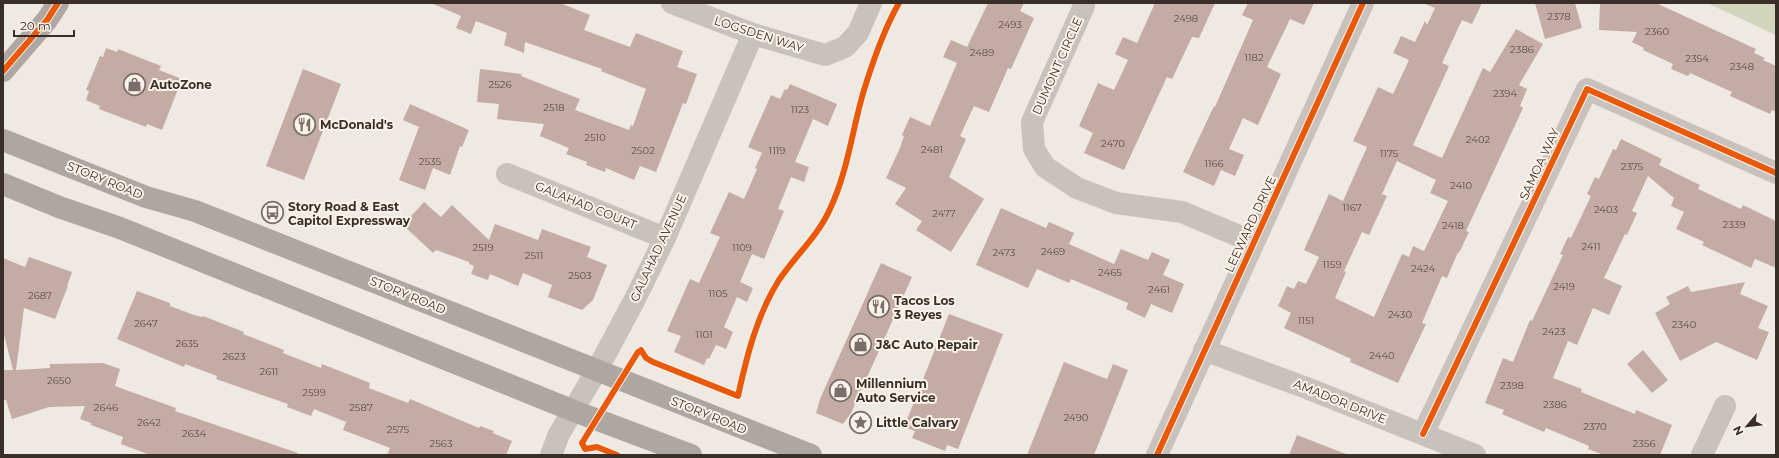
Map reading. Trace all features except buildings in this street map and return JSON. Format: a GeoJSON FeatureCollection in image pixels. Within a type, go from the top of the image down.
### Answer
{"type":"FeatureCollection","features":[{"type":"Feature","properties":{"kind":"highway"},"geometry":{"type":"LineString","coordinates":[[3,71],[47,20],[58,3]]}},
{"type":"Feature","properties":{"kind":"main road","name":"STORY ROAD"},"geometry":{"type":"LineString","coordinates":[[3,140],[146,197],[195,210],[811,455]]}},
{"type":"Feature","properties":{"kind":"main road"},"geometry":{"type":"LineString","coordinates":[[3,184],[60,207],[120,228],[574,411],[691,455]]}},
{"type":"Feature","properties":{"kind":"street","name":"LOGSDEN WAY"},"geometry":{"type":"LineString","coordinates":[[672,3],[753,34],[825,55],[845,47],[858,33],[871,3]]}},
{"type":"Feature","properties":{"kind":"street","name":"DUMONT CIRCLE"},"geometry":{"type":"LineString","coordinates":[[1083,3],[1084,6],[1032,122],[1034,149],[1045,167],[1077,188],[1116,203],[1182,212],[1254,242]]}},
{"type":"Feature","properties":{"kind":"street","name":"LEEWARD DRIVE"},"geometry":{"type":"LineString","coordinates":[[1157,455],[1363,3]]}},
{"type":"Feature","properties":{"kind":"street","name":"GALAHAD AVENUE"},"geometry":{"type":"LineString","coordinates":[[550,455],[560,434],[636,299],[665,238],[753,34]]}},
{"type":"Feature","properties":{"kind":"street","name":"SAMOA WAY"},"geometry":{"type":"LineString","coordinates":[[1423,434],[1587,89],[1776,173]]}},
{"type":"Feature","properties":{"kind":"street","name":"GALAHAD COURT"},"geometry":{"type":"LineString","coordinates":[[506,174],[665,238]]}},
{"type":"Feature","properties":{"kind":"street","name":"AMADOR DRIVE"},"geometry":{"type":"LineString","coordinates":[[1204,350],[1475,455]]}},
{"type":"Feature","properties":{"kind":"street"},"geometry":{"type":"LineString","coordinates":[[1702,455],[1724,406]]}},
{"type":"Feature","properties":{"kind":"green space"},"geometry":{"type":"Polygon","coordinates":[[[1707,3],[1776,3],[1776,35],[1707,3]]]}},
{"type":"Feature","properties":{"kind":"cycle path"},"geometry":{"type":"LineString","coordinates":[[3,71],[47,20],[58,3]]}},
{"type":"Feature","properties":{"kind":"cycle path"},"geometry":{"type":"LineString","coordinates":[[641,350],[646,358],[653,362],[738,396],[749,351],[759,321],[771,293],[785,271],[813,237],[825,219],[836,195],[846,165],[867,79],[884,34],[899,3]]}},
{"type":"Feature","properties":{"kind":"cycle path"},"geometry":{"type":"LineString","coordinates":[[1157,455],[1363,3]]}},
{"type":"Feature","properties":{"kind":"cycle path"},"geometry":{"type":"LineString","coordinates":[[1423,434],[1587,89],[1776,173]]}},
{"type":"Feature","properties":{"kind":"cycle path"},"geometry":{"type":"LineString","coordinates":[[617,455],[597,447],[585,449],[582,443],[638,352]]}},
{"type":"Feature","properties":{"kind":"place","name":"AutoZone"},"geometry":{"type":"Point","coordinates":[134,84]}},
{"type":"Feature","properties":{"kind":"place","name":"McDonald's"},"geometry":{"type":"Point","coordinates":[305,124]}},
{"type":"Feature","properties":{"kind":"place","name":"Story Road & East Capitol Expressway"},"geometry":{"type":"Point","coordinates":[273,213]}},
{"type":"Feature","properties":{"kind":"place","name":"Tacos Los 3 Reyes"},"geometry":{"type":"Point","coordinates":[879,307]}},
{"type":"Feature","properties":{"kind":"place","name":"J&C Auto Repair"},"geometry":{"type":"Point","coordinates":[860,344]}},
{"type":"Feature","properties":{"kind":"place","name":"Millennium Auto Service"},"geometry":{"type":"Point","coordinates":[841,390]}},
{"type":"Feature","properties":{"kind":"place","name":"Little Calvary"},"geometry":{"type":"Point","coordinates":[860,422]}}]}
